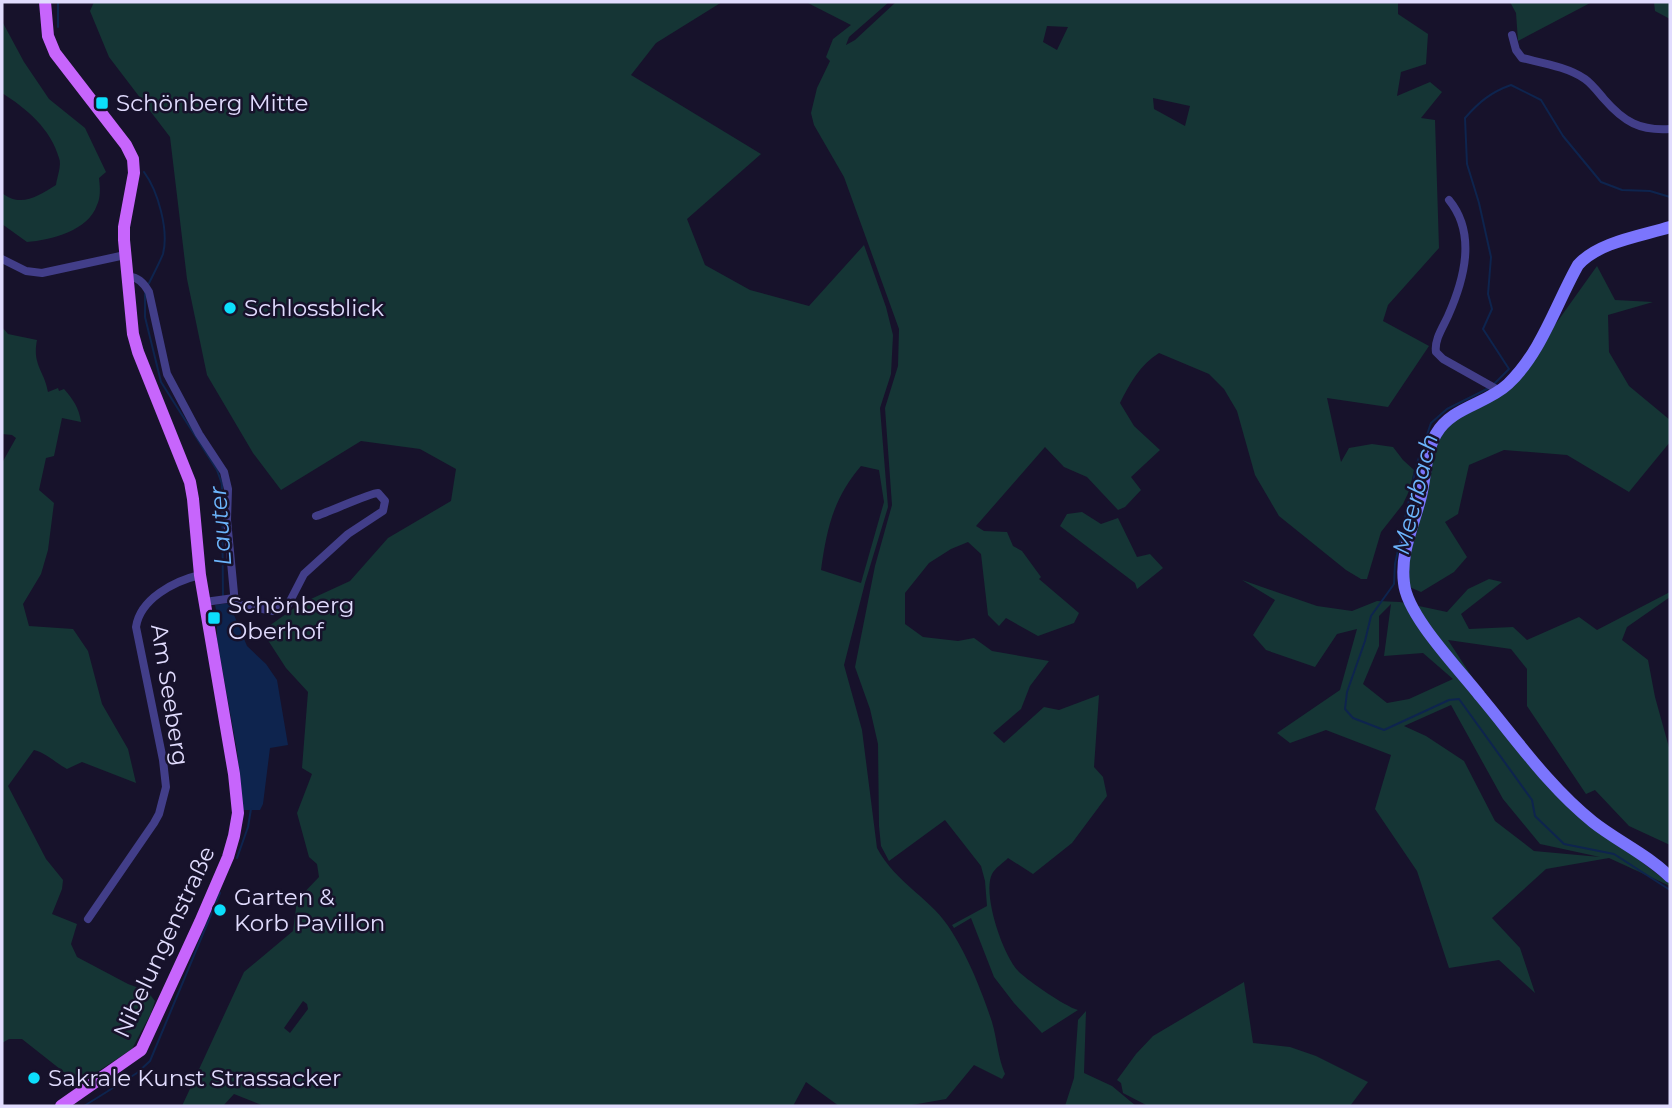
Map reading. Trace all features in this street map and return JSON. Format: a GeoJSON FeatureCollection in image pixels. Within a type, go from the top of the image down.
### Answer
{"type":"FeatureCollection","features":[{"type":"Feature","properties":{"kind":"main road","name":"Nibelungenstraße"},"geometry":{"type":"LineString","coordinates":[[46,2],[48,36],[55,53],[126,145],[133,159],[133,185],[124,227],[133,334],[190,482],[200,575],[209,602],[238,813],[228,857],[141,1050],[61,1106]]}},
{"type":"Feature","properties":{"kind":"street"},"geometry":{"type":"LineString","coordinates":[[1512,35],[1516,50],[1522,58],[1584,78],[1612,108],[1638,127],[1670,130]]}},
{"type":"Feature","properties":{"kind":"street"},"geometry":{"type":"LineString","coordinates":[[1449,200],[1456,209],[1462,229],[1466,252],[1464,274],[1435,347],[1439,356],[1496,388]]}},
{"type":"Feature","properties":{"kind":"street"},"geometry":{"type":"LineString","coordinates":[[1670,227],[1607,247],[1583,260],[1516,376],[1442,425],[1432,444],[1422,494],[1403,558],[1404,586],[1426,629],[1502,723],[1563,795],[1592,821],[1670,877]]}},
{"type":"Feature","properties":{"kind":"street"},"geometry":{"type":"LineString","coordinates":[[2,259],[26,271],[42,273],[125,255]]}},
{"type":"Feature","properties":{"kind":"street"},"geometry":{"type":"LineString","coordinates":[[128,277],[137,278],[149,292],[167,374],[199,434],[224,472],[228,489],[227,520],[235,604],[273,611],[288,605],[304,574],[348,534],[383,511],[385,501],[378,493],[372,493],[356,502],[316,516]]}},
{"type":"Feature","properties":{"kind":"street","name":"Am Seeberg"},"geometry":{"type":"LineString","coordinates":[[88,919],[154,823],[164,796],[163,760],[140,652],[137,619],[147,602],[188,578],[200,575]]}},
{"type":"Feature","properties":{"kind":"street"},"geometry":{"type":"LineString","coordinates":[[209,602],[233,598]]}},
{"type":"Feature","properties":{"kind":"green space"},"geometry":{"type":"Polygon","coordinates":[[[94,2],[722,2],[656,43],[631,75],[761,154],[687,219],[705,265],[750,290],[809,306],[864,245],[893,335],[891,374],[880,408],[888,507],[844,665],[862,730],[877,848],[894,872],[944,920],[958,942],[975,976],[992,1022],[1005,1074],[1002,1079],[974,1065],[946,1099],[906,1106],[839,1106],[806,1082],[793,1106],[264,1106],[234,1094],[223,1106],[182,1106],[244,972],[293,931],[297,900],[319,877],[317,864],[309,857],[297,813],[312,774],[302,768],[308,692],[286,668],[262,631],[300,604],[350,581],[388,538],[451,501],[456,469],[420,449],[361,441],[281,490],[253,453],[207,375],[187,279],[170,137],[109,57],[90,11],[94,2]],[[861,466],[844,490],[833,515],[821,570],[861,583],[884,502],[879,470],[861,466]],[[303,1001],[284,1028],[290,1033],[308,1009],[303,1001]]]}},
{"type":"Feature","properties":{"kind":"green space"},"geometry":{"type":"Polygon","coordinates":[[[806,2],[889,2],[849,37],[846,45],[896,2],[1398,2],[1398,14],[1428,34],[1426,64],[1401,72],[1397,96],[1430,82],[1442,92],[1421,118],[1435,120],[1439,248],[1388,305],[1383,321],[1429,346],[1388,407],[1327,398],[1341,462],[1349,448],[1372,444],[1393,447],[1414,470],[1403,504],[1381,532],[1367,579],[1361,579],[1346,570],[1279,516],[1255,475],[1237,411],[1224,389],[1209,374],[1159,353],[1136,375],[1120,403],[1134,426],[1160,450],[1131,477],[1141,490],[1125,507],[1118,510],[1087,477],[1064,467],[1045,447],[976,526],[984,531],[1007,532],[1013,546],[1022,551],[1041,577],[1039,579],[1079,613],[1074,623],[1038,636],[1006,618],[999,626],[988,615],[981,554],[968,542],[929,563],[905,593],[905,624],[923,637],[958,641],[974,638],[992,651],[1049,661],[1030,686],[1021,709],[993,733],[1004,743],[1044,707],[1059,710],[1099,695],[1094,767],[1103,777],[1107,796],[1072,843],[1033,874],[1008,858],[993,872],[990,883],[996,925],[1013,964],[1039,987],[1078,1010],[1042,1033],[994,977],[971,918],[954,928],[952,925],[987,906],[981,866],[945,820],[889,861],[881,846],[878,744],[870,709],[855,667],[875,566],[892,505],[885,408],[898,366],[899,329],[844,177],[814,125],[811,113],[817,88],[830,61],[826,57],[833,39],[851,25],[806,2]],[[1047,26],[1043,42],[1057,50],[1068,27],[1047,26]],[[1153,98],[1154,109],[1185,126],[1190,106],[1153,98]]]}},
{"type":"Feature","properties":{"kind":"green space"},"geometry":{"type":"Polygon","coordinates":[[[1510,2],[1592,2],[1518,41],[1516,13],[1510,2]]]}},
{"type":"Feature","properties":{"kind":"green space"},"geometry":{"type":"Polygon","coordinates":[[[1654,2],[1670,2],[1670,19],[1655,11],[1654,2]]]}},
{"type":"Feature","properties":{"kind":"green space"},"geometry":{"type":"Polygon","coordinates":[[[2,13],[3,23],[24,62],[49,99],[85,128],[106,172],[99,178],[98,202],[86,221],[68,232],[37,241],[27,242],[2,224],[2,193],[16,200],[23,200],[43,193],[56,185],[60,161],[44,129],[20,105],[2,93],[2,13]]]}},
{"type":"Feature","properties":{"kind":"green space"},"geometry":{"type":"Polygon","coordinates":[[[1597,266],[1615,300],[1653,302],[1608,315],[1609,352],[1629,386],[1670,420],[1670,442],[1629,492],[1567,455],[1504,450],[1469,465],[1458,514],[1445,522],[1467,557],[1454,572],[1421,592],[1407,586],[1406,560],[1431,446],[1459,416],[1507,392],[1597,266]]]}},
{"type":"Feature","properties":{"kind":"green space"},"geometry":{"type":"Polygon","coordinates":[[[2,327],[8,334],[37,340],[37,362],[48,392],[64,389],[75,404],[81,422],[62,418],[54,456],[46,458],[39,490],[54,503],[48,550],[41,574],[23,604],[29,626],[73,629],[88,651],[102,704],[128,749],[136,783],[82,762],[67,769],[34,750],[8,786],[46,859],[63,880],[52,914],[77,924],[71,944],[77,957],[147,991],[155,1001],[132,1049],[79,1084],[22,1039],[9,1039],[2,1043],[2,463],[16,438],[2,434],[2,327]]]}},
{"type":"Feature","properties":{"kind":"green space"},"geometry":{"type":"Polygon","coordinates":[[[1082,512],[1101,524],[1118,518],[1137,557],[1150,554],[1163,568],[1137,589],[1135,583],[1060,526],[1067,514],[1082,512]]]}},
{"type":"Feature","properties":{"kind":"green space"},"geometry":{"type":"Polygon","coordinates":[[[1489,579],[1502,582],[1461,614],[1469,629],[1513,627],[1527,640],[1579,617],[1597,630],[1670,592],[1670,597],[1627,627],[1622,640],[1648,660],[1670,751],[1670,845],[1629,826],[1595,790],[1586,794],[1527,706],[1527,669],[1511,649],[1448,640],[1515,743],[1621,846],[1670,884],[1609,858],[1546,869],[1492,918],[1520,948],[1535,993],[1499,960],[1449,968],[1417,871],[1375,809],[1391,755],[1326,730],[1290,743],[1277,733],[1340,690],[1357,629],[1337,634],[1315,667],[1266,650],[1253,635],[1275,600],[1242,580],[1317,606],[1352,611],[1377,601],[1400,602],[1447,612],[1468,589],[1489,579]],[[1391,604],[1379,616],[1379,646],[1363,684],[1387,703],[1409,699],[1453,679],[1423,653],[1384,656],[1391,604]],[[1451,705],[1404,726],[1426,736],[1464,761],[1495,821],[1534,851],[1600,857],[1540,844],[1503,799],[1451,705]]]}},
{"type":"Feature","properties":{"kind":"green space"},"geometry":{"type":"Polygon","coordinates":[[[1244,982],[1253,1043],[1290,1047],[1316,1056],[1368,1082],[1350,1106],[1148,1106],[1123,1093],[1121,1083],[1117,1080],[1153,1036],[1244,982]]]}},
{"type":"Feature","properties":{"kind":"green space"},"geometry":{"type":"Polygon","coordinates":[[[1086,1011],[1084,1073],[1112,1086],[1136,1106],[1065,1106],[1074,1078],[1078,1020],[1086,1011]]]}},
{"type":"Feature","properties":{"kind":"water"},"geometry":{"type":"Polygon","coordinates":[[[229,603],[247,646],[266,664],[277,680],[288,745],[270,748],[260,810],[243,810],[237,751],[217,640],[219,623],[215,605],[229,603]]]}},
{"type":"Feature","properties":{"kind":"waterway","name":"Lauter"},"geometry":{"type":"LineString","coordinates":[[58,2],[58,27]]}},
{"type":"Feature","properties":{"kind":"waterway","name":"Meerbach"},"geometry":{"type":"LineString","coordinates":[[1493,385],[1509,369],[1483,329],[1492,309],[1488,294],[1491,257],[1467,164],[1465,118],[1470,112],[1491,94],[1511,85],[1541,100],[1563,136],[1601,182],[1622,190],[1650,191],[1670,197]]}},
{"type":"Feature","properties":{"kind":"waterway","name":"Lauter"},"geometry":{"type":"LineString","coordinates":[[144,172],[158,200],[165,234],[163,254],[148,285]]}},
{"type":"Feature","properties":{"kind":"waterway","name":"Lauter"},"geometry":{"type":"LineString","coordinates":[[145,290],[145,317],[161,382],[217,470],[222,484],[223,597]]}},
{"type":"Feature","properties":{"kind":"waterway","name":"Meerbach"},"geometry":{"type":"LineString","coordinates":[[1489,388],[1447,409],[1431,423],[1417,463],[1395,564],[1394,584],[1371,616],[1347,692],[1345,709],[1353,718],[1384,730],[1449,700],[1459,699],[1532,800],[1535,816],[1564,844],[1614,854],[1670,890]]}},
{"type":"Feature","properties":{"kind":"waterway","name":"Lauter"},"geometry":{"type":"LineString","coordinates":[[237,858],[251,809]]}},
{"type":"Feature","properties":{"kind":"waterway","name":"Lauter"},"geometry":{"type":"LineString","coordinates":[[84,1106],[137,1073],[150,1061],[220,893]]}},
{"type":"Feature","properties":{"kind":"place","name":"Schönberg Mitte"},"geometry":{"type":"Point","coordinates":[102,103]}},
{"type":"Feature","properties":{"kind":"place","name":"Schlossblick"},"geometry":{"type":"Point","coordinates":[230,308]}},
{"type":"Feature","properties":{"kind":"place","name":"Schönberg Oberhof"},"geometry":{"type":"Point","coordinates":[214,618]}},
{"type":"Feature","properties":{"kind":"place","name":"Garten & Korb Pavillon"},"geometry":{"type":"Point","coordinates":[220,910]}},
{"type":"Feature","properties":{"kind":"place","name":"Sakrale Kunst Strassacker"},"geometry":{"type":"Point","coordinates":[34,1078]}}]}
